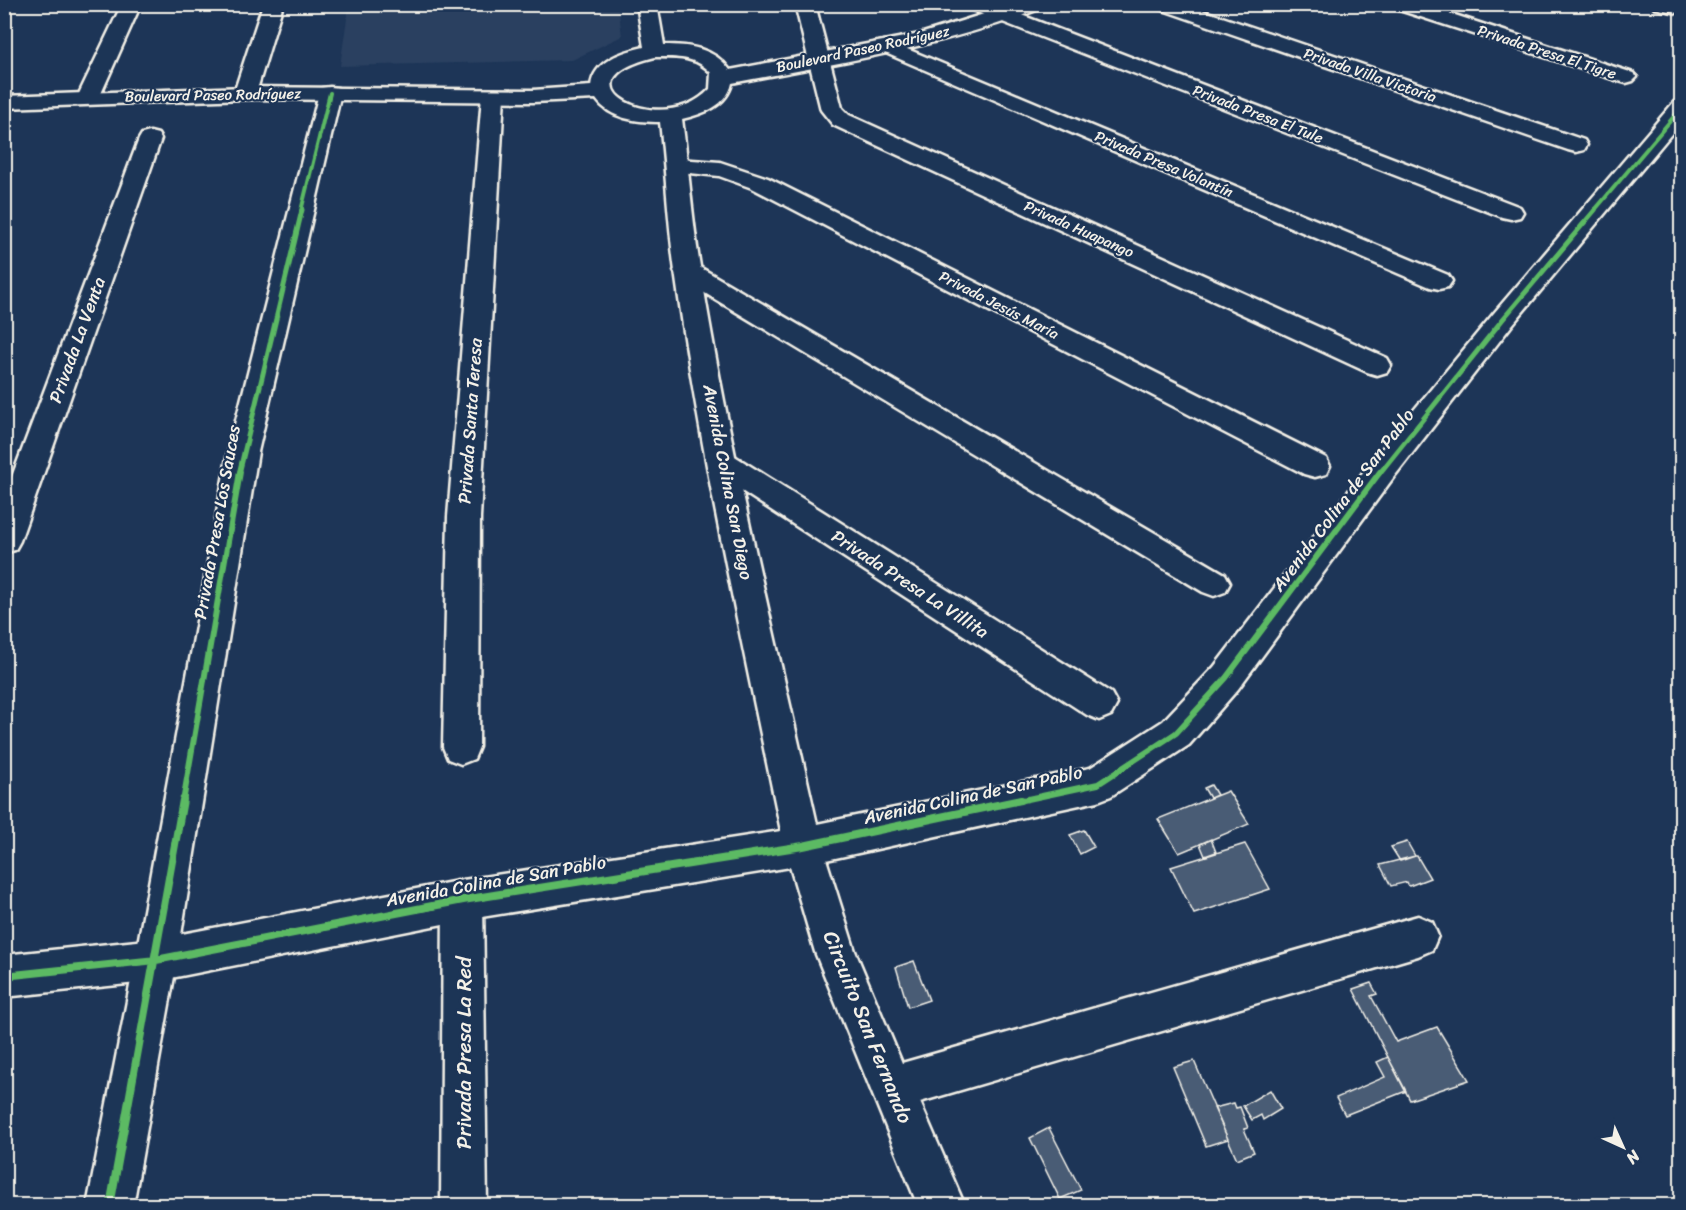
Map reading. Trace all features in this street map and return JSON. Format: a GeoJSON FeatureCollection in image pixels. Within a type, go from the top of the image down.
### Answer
{"type":"FeatureCollection","features":[{"type":"Feature","properties":{"kind":"street"},"geometry":{"type":"LineString","coordinates":[[88,98],[132,4]]}},
{"type":"Feature","properties":{"kind":"street"},"geometry":{"type":"LineString","coordinates":[[245,93],[273,4]]}},
{"type":"Feature","properties":{"kind":"street"},"geometry":{"type":"LineString","coordinates":[[647,4],[655,51]]}},
{"type":"Feature","properties":{"kind":"street","name":"Privada Huapango"},"geometry":{"type":"LineString","coordinates":[[805,4],[817,60],[832,110],[841,120],[1377,365]]}},
{"type":"Feature","properties":{"kind":"street","name":"Privada Presa El Tule"},"geometry":{"type":"LineString","coordinates":[[974,4],[1511,212]]}},
{"type":"Feature","properties":{"kind":"street","name":"Boulevard Paseo Rodríguez"},"geometry":{"type":"LineString","coordinates":[[723,78],[888,47],[1005,17],[1035,4]]}},
{"type":"Feature","properties":{"kind":"street","name":"Privada Villa Victoria"},"geometry":{"type":"LineString","coordinates":[[1164,4],[1576,145]]}},
{"type":"Feature","properties":{"kind":"street","name":"Privada Presa El Tigre"},"geometry":{"type":"LineString","coordinates":[[1400,4],[1626,77]]}},
{"type":"Feature","properties":{"kind":"street","name":"Privada Presa Volantín"},"geometry":{"type":"LineString","coordinates":[[888,47],[1439,281]]}},
{"type":"Feature","properties":{"kind":"street"},"geometry":{"type":"LineString","coordinates":[[655,51],[674,51],[707,59],[718,67],[723,78],[720,90],[709,101],[691,110],[670,115],[646,116],[625,111],[610,103],[601,92],[601,81],[608,71],[620,62],[655,51]]}},
{"type":"Feature","properties":{"kind":"street","name":"Boulevard Paseo Rodríguez"},"geometry":{"type":"LineString","coordinates":[[4,102],[245,93],[533,96],[601,92]]}},
{"type":"Feature","properties":{"kind":"street","name":"Privada Presa Los Sauces"},"geometry":{"type":"LineString","coordinates":[[110,1206],[156,960],[243,452],[330,93]]}},
{"type":"Feature","properties":{"kind":"street","name":"Privada Santa Teresa"},"geometry":{"type":"LineString","coordinates":[[461,747],[464,517],[493,96]]}},
{"type":"Feature","properties":{"kind":"street","name":"Avenida Colina de San Pablo"},"geometry":{"type":"LineString","coordinates":[[4,976],[156,960],[463,900],[803,846],[1098,784],[1176,733],[1226,678],[1382,470],[1503,319],[1682,107]]}},
{"type":"Feature","properties":{"kind":"street","name":"Avenida Colina San Diego"},"geometry":{"type":"LineString","coordinates":[[670,115],[678,166],[687,271],[722,463],[803,846]]}},
{"type":"Feature","properties":{"kind":"street","name":"Privada La Venta"},"geometry":{"type":"LineString","coordinates":[[4,541],[150,139]]}},
{"type":"Feature","properties":{"kind":"street","name":"Privada Jesús María"},"geometry":{"type":"LineString","coordinates":[[678,166],[706,165],[731,170],[760,183],[1315,466]]}},
{"type":"Feature","properties":{"kind":"street"},"geometry":{"type":"LineString","coordinates":[[687,271],[1214,583]]}},
{"type":"Feature","properties":{"kind":"street","name":"Privada Presa La Villita"},"geometry":{"type":"LineString","coordinates":[[722,463],[1099,704]]}},
{"type":"Feature","properties":{"kind":"street","name":"Circuito San Fernando"},"geometry":{"type":"LineString","coordinates":[[803,846],[835,952],[942,1206]]}},
{"type":"Feature","properties":{"kind":"street","name":"Privada Presa La Red"},"geometry":{"type":"LineString","coordinates":[[463,900],[464,1206]]}},
{"type":"Feature","properties":{"kind":"street"},"geometry":{"type":"LineString","coordinates":[[891,1088],[1418,936]]}},
{"type":"Feature","properties":{"kind":"shaded area"},"geometry":{"type":"Polygon","coordinates":[[[349,5],[618,5],[622,36],[572,60],[340,66],[349,5]]]}},
{"type":"Feature","properties":{"kind":"building"},"geometry":{"type":"Polygon","coordinates":[[[1211,785],[1217,795],[1210,798],[1204,788],[1211,785]]]}},
{"type":"Feature","properties":{"kind":"building"},"geometry":{"type":"Polygon","coordinates":[[[1228,791],[1249,824],[1179,853],[1158,819],[1228,791]]]}},
{"type":"Feature","properties":{"kind":"building"},"geometry":{"type":"Polygon","coordinates":[[[1084,830],[1094,847],[1080,854],[1070,835],[1084,830]]]}},
{"type":"Feature","properties":{"kind":"building"},"geometry":{"type":"Polygon","coordinates":[[[1211,839],[1216,852],[1205,856],[1200,844],[1211,839]]]}},
{"type":"Feature","properties":{"kind":"building"},"geometry":{"type":"Polygon","coordinates":[[[1407,842],[1415,856],[1400,861],[1391,847],[1407,842]]]}},
{"type":"Feature","properties":{"kind":"building"},"geometry":{"type":"Polygon","coordinates":[[[1245,844],[1270,889],[1194,914],[1171,867],[1245,844]]]}},
{"type":"Feature","properties":{"kind":"building"},"geometry":{"type":"Polygon","coordinates":[[[1415,856],[1430,878],[1409,886],[1407,882],[1391,886],[1380,865],[1415,856]]]}},
{"type":"Feature","properties":{"kind":"building"},"geometry":{"type":"Polygon","coordinates":[[[914,961],[929,1000],[908,1007],[896,967],[914,961]]]}},
{"type":"Feature","properties":{"kind":"building"},"geometry":{"type":"Polygon","coordinates":[[[1371,983],[1377,994],[1371,996],[1396,1042],[1437,1027],[1469,1080],[1410,1100],[1353,989],[1371,983]]]}},
{"type":"Feature","properties":{"kind":"building"},"geometry":{"type":"Polygon","coordinates":[[[1388,1057],[1406,1091],[1345,1115],[1336,1098],[1385,1077],[1377,1062],[1388,1057]]]}},
{"type":"Feature","properties":{"kind":"building"},"geometry":{"type":"Polygon","coordinates":[[[1194,1061],[1228,1139],[1206,1146],[1173,1067],[1194,1061]]]}},
{"type":"Feature","properties":{"kind":"building"},"geometry":{"type":"Polygon","coordinates":[[[1270,1090],[1281,1109],[1263,1120],[1261,1115],[1252,1120],[1243,1106],[1270,1090]]]}},
{"type":"Feature","properties":{"kind":"building"},"geometry":{"type":"Polygon","coordinates":[[[1234,1103],[1236,1108],[1240,1107],[1248,1128],[1244,1129],[1254,1152],[1237,1159],[1214,1108],[1234,1103]]]}},
{"type":"Feature","properties":{"kind":"building"},"geometry":{"type":"Polygon","coordinates":[[[1049,1128],[1081,1190],[1060,1199],[1030,1138],[1049,1128]]]}},
{"type":"Feature","properties":{"kind":"cycle path"},"geometry":{"type":"LineString","coordinates":[[110,1206],[156,960],[243,452],[330,93]]}},
{"type":"Feature","properties":{"kind":"cycle path"},"geometry":{"type":"LineString","coordinates":[[4,976],[156,960],[463,900],[803,846],[1098,784],[1176,733],[1226,678],[1382,470],[1503,319],[1682,107]]}}]}
